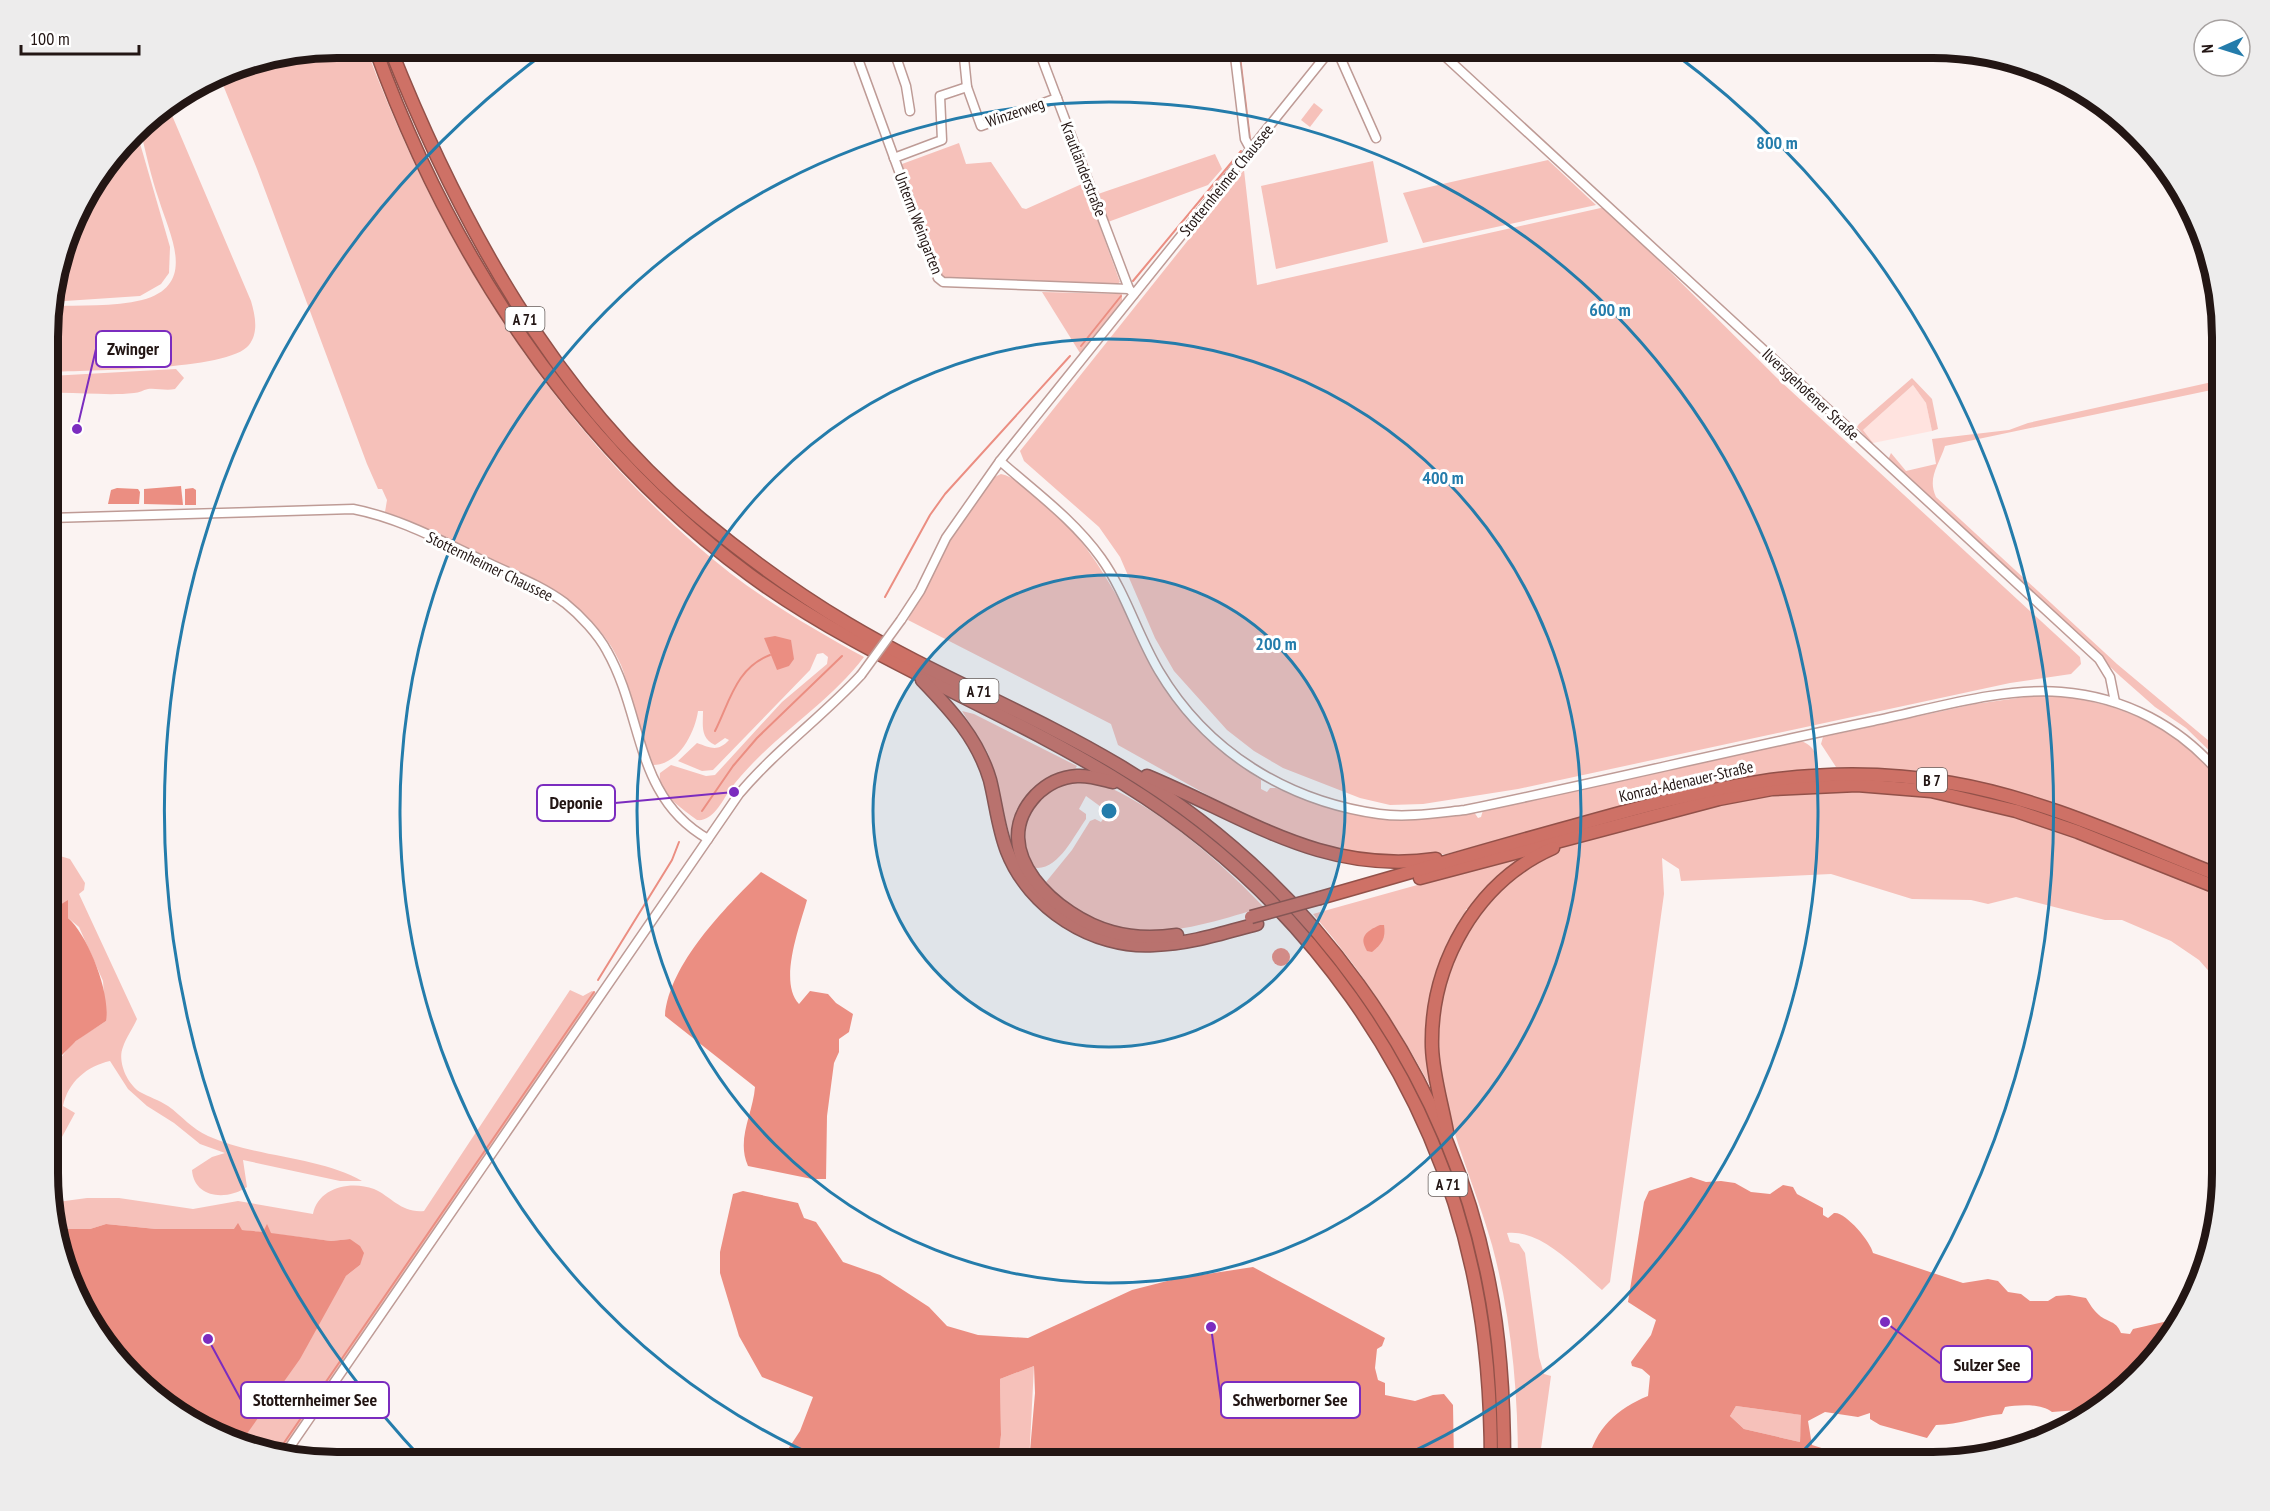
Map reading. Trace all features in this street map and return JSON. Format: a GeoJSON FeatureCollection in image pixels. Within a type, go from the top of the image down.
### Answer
{"type":"FeatureCollection","features":[{"type":"Feature","properties":{"kind":"highway","name":"A 71"},"geometry":{"type":"LineString","coordinates":[[379,58],[436,188],[486,281],[525,343],[592,429],[662,502],[750,575],[796,607],[914,673],[1025,728],[1125,784],[1209,843],[1258,886],[1309,940],[1334,972],[1398,1069],[1440,1163],[1470,1256],[1487,1365],[1491,1452]]}},
{"type":"Feature","properties":{"kind":"highway","name":"A 71"},"geometry":{"type":"LineString","coordinates":[[394,58],[458,202],[498,275],[565,374],[603,422],[645,468],[697,515],[802,595],[861,631],[1117,764],[1219,834],[1268,876],[1346,966],[1385,1023],[1424,1093],[1452,1157],[1475,1225],[1492,1301],[1502,1376],[1504,1452]]}},
{"type":"Feature","properties":{"kind":"highway"},"geometry":{"type":"LineString","coordinates":[[914,673],[952,712],[974,741],[990,780],[1007,851],[1026,885],[1053,912],[1089,933],[1132,945],[1152,946],[1201,939],[1470,855]]}},
{"type":"Feature","properties":{"kind":"highway"},"geometry":{"type":"LineString","coordinates":[[1117,764],[1180,790],[1273,835],[1331,855],[1361,861],[1394,862],[1470,855]]}},
{"type":"Feature","properties":{"kind":"highway","name":"Konrad-Adenauer-Straße"},"geometry":{"type":"LineString","coordinates":[[1470,855],[1717,787],[1798,775],[1856,774],[1929,779],[2019,800],[2212,873]]}},
{"type":"Feature","properties":{"kind":"highway"},"geometry":{"type":"LineString","coordinates":[[1125,784],[1090,776],[1065,777],[1041,790],[1031,801],[1022,816],[1019,836],[1020,852],[1026,867],[1046,894],[1059,906],[1084,921],[1112,932],[1133,936],[1174,936],[1254,921]]}},
{"type":"Feature","properties":{"kind":"highway","name":"Konrad-Adenauer-Straße"},"geometry":{"type":"LineString","coordinates":[[1582,835],[1746,793],[1800,787],[1886,786],[1954,795],[2016,811],[2078,832],[2212,885]]}},
{"type":"Feature","properties":{"kind":"highway"},"geometry":{"type":"LineString","coordinates":[[1323,901],[1582,835]]}},
{"type":"Feature","properties":{"kind":"highway"},"geometry":{"type":"LineString","coordinates":[[1452,1157],[1432,1049],[1435,1006],[1448,958],[1470,916],[1506,877],[1540,854],[1582,835]]}},
{"type":"Feature","properties":{"kind":"street","name":"Unterm Weingarten"},"geometry":{"type":"LineString","coordinates":[[858,58],[938,278],[943,282],[1132,292]]}},
{"type":"Feature","properties":{"kind":"street"},"geometry":{"type":"LineString","coordinates":[[896,58],[906,86],[910,111]]}},
{"type":"Feature","properties":{"kind":"street","name":"Winzerweg"},"geometry":{"type":"LineString","coordinates":[[964,58],[967,87],[981,126],[1057,98]]}},
{"type":"Feature","properties":{"kind":"street","name":"Krautländerstraße"},"geometry":{"type":"LineString","coordinates":[[1042,58],[1132,292]]}},
{"type":"Feature","properties":{"kind":"street"},"geometry":{"type":"LineString","coordinates":[[1235,58],[1245,139],[1251,150]]}},
{"type":"Feature","properties":{"kind":"street","name":"Stotternheimer Chaussee"},"geometry":{"type":"LineString","coordinates":[[289,1448],[708,839],[757,772],[861,675],[920,591],[946,538],[1000,461],[1119,312],[1132,292],[1326,58]]}},
{"type":"Feature","properties":{"kind":"street","name":"Stotternheimer Chaussee"},"geometry":{"type":"LineString","coordinates":[[1339,58],[1376,138]]}},
{"type":"Feature","properties":{"kind":"street","name":"Ilversgehofener Straße"},"geometry":{"type":"LineString","coordinates":[[1447,58],[2099,659],[2110,677],[2115,702]]}},
{"type":"Feature","properties":{"kind":"street"},"geometry":{"type":"LineString","coordinates":[[894,158],[942,140],[940,96],[967,87]]}},
{"type":"Feature","properties":{"kind":"street"},"geometry":{"type":"LineString","coordinates":[[1000,461],[1072,522],[1101,558],[1121,591],[1160,672],[1214,740],[1249,768],[1282,787],[1346,808],[1381,814],[1409,815],[1465,810],[1815,733],[2030,690],[2061,692],[2115,702],[2141,712],[2180,735],[2212,766]]}},
{"type":"Feature","properties":{"kind":"street","name":"Stotternheimer Chaussee"},"geometry":{"type":"LineString","coordinates":[[58,518],[353,509],[392,518],[540,587],[566,603],[606,649],[615,665],[642,753],[657,790],[685,822],[708,839]]}},
{"type":"Feature","properties":{"kind":"shaded area"},"geometry":{"type":"Polygon","coordinates":[[[370,58],[396,123],[469,268],[512,336],[560,401],[612,463],[669,520],[730,573],[796,618],[864,657],[832,692],[744,772],[712,815],[697,820],[678,806],[663,787],[660,773],[671,765],[706,776],[715,775],[782,702],[827,664],[828,657],[823,653],[817,654],[810,670],[713,770],[702,771],[678,761],[697,743],[718,748],[729,740],[725,738],[715,745],[707,739],[703,731],[703,711],[698,711],[689,737],[678,753],[671,760],[653,765],[643,746],[621,665],[595,624],[559,594],[538,582],[430,530],[385,512],[387,500],[382,489],[378,489],[367,464],[257,169],[222,84],[248,73],[283,64],[319,59],[370,58]]]}},
{"type":"Feature","properties":{"kind":"shaded area"},"geometry":{"type":"Polygon","coordinates":[[[1314,103],[1323,110],[1310,127],[1301,120],[1314,103]]]}},
{"type":"Feature","properties":{"kind":"shaded area"},"geometry":{"type":"Polygon","coordinates":[[[171,113],[251,301],[255,323],[252,340],[236,354],[215,360],[156,368],[58,372],[60,306],[108,305],[142,300],[159,293],[170,283],[175,271],[176,258],[142,138],[171,113]]]}},
{"type":"Feature","properties":{"kind":"shaded area"},"geometry":{"type":"Polygon","coordinates":[[[139,141],[170,247],[169,273],[161,284],[140,296],[61,301],[73,248],[87,214],[105,182],[139,141]]]}},
{"type":"Feature","properties":{"kind":"shaded area"},"geometry":{"type":"Polygon","coordinates":[[[959,143],[966,164],[991,162],[1022,208],[1026,209],[1084,183],[1120,282],[1116,285],[945,278],[939,272],[902,164],[959,143]]]}},
{"type":"Feature","properties":{"kind":"shaded area"},"geometry":{"type":"Polygon","coordinates":[[[1215,154],[1222,169],[1208,185],[1108,222],[1098,194],[1215,154]]]}},
{"type":"Feature","properties":{"kind":"shaded area"},"geometry":{"type":"Polygon","coordinates":[[[1548,160],[1596,205],[1423,243],[1403,193],[1548,160]]]}},
{"type":"Feature","properties":{"kind":"shaded area"},"geometry":{"type":"Polygon","coordinates":[[[1373,161],[1388,242],[1276,269],[1261,186],[1373,161]]]}},
{"type":"Feature","properties":{"kind":"shaded area"},"geometry":{"type":"Polygon","coordinates":[[[1244,170],[1257,285],[1605,207],[1777,378],[2080,657],[2081,664],[2071,674],[2010,683],[1518,789],[1423,804],[1390,805],[1360,798],[1283,768],[1254,751],[1227,730],[1174,671],[1155,638],[1120,557],[1099,527],[1024,461],[1020,451],[1244,170]]]}},
{"type":"Feature","properties":{"kind":"shaded area"},"geometry":{"type":"Polygon","coordinates":[[[1042,292],[1122,294],[1122,302],[1080,353],[1042,292]]]}},
{"type":"Feature","properties":{"kind":"shaded area"},"geometry":{"type":"Polygon","coordinates":[[[176,369],[184,378],[175,389],[168,390],[148,389],[124,394],[58,393],[58,376],[176,369]]]}},
{"type":"Feature","properties":{"kind":"shaded area"},"geometry":{"type":"Polygon","coordinates":[[[1912,378],[1932,399],[1938,429],[1932,431],[1926,403],[1913,385],[1863,430],[1873,443],[1871,443],[1857,427],[1912,378]]]}},
{"type":"Feature","properties":{"kind":"shaded area"},"geometry":{"type":"Polygon","coordinates":[[[2212,382],[2212,390],[1945,446],[1933,478],[1933,484],[1936,497],[2117,664],[2212,743],[2212,753],[2186,728],[2155,707],[2121,677],[1888,460],[1891,453],[1906,471],[1936,464],[1932,439],[2009,430],[2028,423],[2212,382]]]}},
{"type":"Feature","properties":{"kind":"shaded area"},"geometry":{"type":"Polygon","coordinates":[[[1913,385],[1926,403],[1932,431],[1873,443],[1863,430],[1913,385]]]}},
{"type":"Feature","properties":{"kind":"shaded area"},"geometry":{"type":"Polygon","coordinates":[[[1001,474],[1011,477],[1023,486],[1059,517],[1080,540],[1113,590],[1172,697],[1190,721],[1212,743],[1261,780],[1261,789],[1267,792],[1270,788],[1276,788],[1326,806],[1373,815],[1421,817],[1474,812],[1478,818],[1481,817],[1483,810],[1800,741],[1812,747],[1816,759],[1815,768],[1694,788],[1446,854],[1392,858],[1325,849],[1252,820],[1118,745],[1111,724],[908,620],[936,563],[963,516],[976,496],[989,482],[1001,474]]]}},
{"type":"Feature","properties":{"kind":"shaded area"},"geometry":{"type":"Polygon","coordinates":[[[181,486],[183,505],[144,504],[144,489],[181,486]]]}},
{"type":"Feature","properties":{"kind":"shaded area"},"geometry":{"type":"Polygon","coordinates":[[[138,489],[139,504],[108,504],[111,490],[138,489]]]}},
{"type":"Feature","properties":{"kind":"shaded area"},"geometry":{"type":"Polygon","coordinates":[[[185,489],[196,490],[196,505],[185,505],[185,489]]]}},
{"type":"Feature","properties":{"kind":"shaded area"},"geometry":{"type":"Polygon","coordinates":[[[775,636],[791,640],[794,659],[789,666],[777,670],[764,638],[775,636]]]}},
{"type":"Feature","properties":{"kind":"shaded area"},"geometry":{"type":"Polygon","coordinates":[[[2039,695],[2066,697],[2116,709],[2140,718],[2184,744],[2212,772],[2212,869],[2019,794],[1909,772],[1836,767],[1821,744],[1823,737],[1975,704],[2039,695]]]}},
{"type":"Feature","properties":{"kind":"shaded area"},"geometry":{"type":"Polygon","coordinates":[[[962,711],[974,714],[1077,766],[1074,771],[1047,779],[1029,793],[1018,813],[1011,840],[988,753],[962,711]]]}},
{"type":"Feature","properties":{"kind":"shaded area"},"geometry":{"type":"Polygon","coordinates":[[[1087,779],[1134,800],[1182,832],[1264,907],[1190,927],[1164,931],[1139,931],[1114,928],[1090,920],[1067,905],[1051,892],[1046,882],[1072,850],[1090,821],[1095,819],[1101,822],[1108,812],[1086,796],[1079,809],[1086,814],[1086,819],[1069,845],[1055,861],[1047,866],[1038,868],[1029,866],[1022,837],[1034,802],[1051,787],[1087,779]]]}},
{"type":"Feature","properties":{"kind":"shaded area"},"geometry":{"type":"Polygon","coordinates":[[[1851,790],[1922,795],[2025,818],[2212,890],[2212,975],[2199,960],[2171,941],[2122,920],[2105,920],[2016,897],[1988,904],[1971,900],[1912,899],[1831,874],[1681,881],[1679,869],[1662,858],[1664,894],[1610,1282],[1602,1290],[1546,1244],[1520,1233],[1507,1233],[1510,1242],[1519,1244],[1525,1253],[1539,1357],[1544,1374],[1551,1376],[1541,1452],[1518,1452],[1515,1380],[1509,1325],[1499,1271],[1458,1144],[1442,1082],[1438,1047],[1440,1013],[1446,981],[1457,951],[1473,923],[1494,898],[1518,875],[1563,847],[1694,810],[1733,801],[1802,791],[1851,790]]]}},
{"type":"Feature","properties":{"kind":"shaded area"},"geometry":{"type":"Polygon","coordinates":[[[1536,852],[1471,909],[1466,909],[1465,917],[1443,957],[1434,1093],[1378,1000],[1313,914],[1536,852]]]}},
{"type":"Feature","properties":{"kind":"shaded area"},"geometry":{"type":"Polygon","coordinates":[[[58,855],[70,859],[85,883],[84,890],[79,894],[137,1019],[121,1053],[124,1072],[135,1088],[168,1106],[208,1136],[246,1149],[328,1167],[362,1181],[340,1181],[243,1160],[247,1187],[221,1195],[205,1191],[198,1186],[192,1170],[212,1157],[225,1153],[200,1144],[174,1123],[147,1106],[128,1089],[110,1061],[86,1071],[69,1090],[63,1106],[75,1113],[58,1144],[58,1064],[72,1045],[106,1021],[103,981],[79,927],[58,910],[58,855]]]}},
{"type":"Feature","properties":{"kind":"shaded area"},"geometry":{"type":"Polygon","coordinates":[[[761,872],[807,900],[790,968],[793,994],[799,1004],[810,991],[828,994],[836,1003],[853,1014],[849,1032],[839,1039],[839,1052],[834,1063],[827,1116],[826,1179],[812,1179],[748,1166],[744,1136],[755,1087],[665,1016],[669,996],[688,957],[731,902],[761,872]]]}},
{"type":"Feature","properties":{"kind":"shaded area"},"geometry":{"type":"Polygon","coordinates":[[[68,900],[68,918],[76,926],[90,951],[101,981],[107,1010],[106,1021],[76,1041],[62,1055],[58,1066],[58,906],[68,900]]]}},
{"type":"Feature","properties":{"kind":"shaded area"},"geometry":{"type":"Polygon","coordinates":[[[1380,925],[1384,925],[1382,940],[1372,952],[1367,951],[1363,941],[1365,935],[1380,925]]]}},
{"type":"Feature","properties":{"kind":"shaded area"},"geometry":{"type":"Polygon","coordinates":[[[1281,948],[1287,951],[1290,957],[1287,963],[1281,966],[1275,963],[1272,957],[1275,951],[1281,948]]]}},
{"type":"Feature","properties":{"kind":"shaded area"},"geometry":{"type":"Polygon","coordinates":[[[570,990],[583,996],[592,991],[596,993],[285,1447],[244,1437],[346,1276],[360,1265],[350,1239],[331,1241],[235,1229],[156,1229],[106,1224],[90,1229],[64,1229],[60,1202],[87,1198],[119,1198],[193,1209],[238,1201],[313,1214],[316,1205],[328,1192],[336,1188],[355,1185],[374,1189],[409,1210],[424,1211],[570,990]]]}},
{"type":"Feature","properties":{"kind":"shaded area"},"geometry":{"type":"Polygon","coordinates":[[[1691,1177],[1706,1182],[1735,1183],[1751,1192],[1770,1194],[1783,1185],[1793,1187],[1797,1194],[1823,1208],[1823,1215],[1828,1218],[1834,1213],[1839,1214],[1851,1222],[1868,1242],[1873,1253],[1963,1283],[1988,1279],[1998,1281],[2008,1292],[2021,1294],[2030,1301],[2048,1301],[2056,1296],[2069,1295],[2086,1298],[2102,1318],[2114,1324],[2121,1333],[2130,1334],[2133,1329],[2170,1321],[2130,1371],[2080,1411],[2052,1412],[2035,1406],[2010,1406],[2005,1407],[2002,1414],[1953,1424],[1936,1425],[1927,1438],[1880,1425],[1870,1419],[1870,1413],[1858,1417],[1825,1412],[1808,1421],[1812,1445],[1834,1452],[1591,1452],[1609,1421],[1627,1407],[1648,1396],[1650,1376],[1642,1369],[1632,1366],[1631,1362],[1651,1335],[1656,1320],[1628,1302],[1644,1202],[1649,1191],[1691,1177]],[[1736,1406],[1730,1416],[1744,1429],[1800,1442],[1801,1415],[1736,1406]]]}},
{"type":"Feature","properties":{"kind":"shaded area"},"geometry":{"type":"Polygon","coordinates":[[[743,1191],[798,1203],[804,1218],[816,1222],[843,1262],[880,1275],[929,1307],[947,1326],[978,1335],[1028,1338],[1132,1290],[1175,1279],[1253,1267],[1385,1338],[1382,1346],[1377,1349],[1375,1368],[1378,1380],[1385,1383],[1385,1395],[1415,1401],[1444,1394],[1453,1405],[1454,1452],[1030,1452],[1035,1393],[1034,1366],[1000,1379],[999,1452],[786,1452],[800,1431],[813,1397],[762,1377],[739,1336],[720,1273],[720,1252],[733,1194],[743,1191]]]}},
{"type":"Feature","properties":{"kind":"shaded area"},"geometry":{"type":"Polygon","coordinates":[[[238,1223],[242,1230],[263,1232],[267,1224],[271,1233],[331,1241],[350,1239],[360,1246],[364,1253],[360,1265],[346,1276],[300,1359],[245,1437],[214,1424],[182,1406],[153,1383],[128,1358],[105,1329],[87,1297],[73,1263],[64,1229],[90,1229],[106,1224],[156,1229],[234,1229],[238,1223]]]}},
{"type":"Feature","properties":{"kind":"shaded area"},"geometry":{"type":"Polygon","coordinates":[[[1034,1366],[1030,1452],[999,1452],[1000,1379],[1034,1366]]]}},
{"type":"Feature","properties":{"kind":"shaded area"},"geometry":{"type":"Polygon","coordinates":[[[1736,1406],[1802,1415],[1800,1442],[1744,1429],[1730,1416],[1736,1406]]]}},
{"type":"Feature","properties":{"kind":"waterway"},"geometry":{"type":"LineString","coordinates":[[1240,58],[1250,139]]}},
{"type":"Feature","properties":{"kind":"waterway"},"geometry":{"type":"LineString","coordinates":[[1133,281],[1241,151]]}},
{"type":"Feature","properties":{"kind":"waterway"},"geometry":{"type":"LineString","coordinates":[[1081,346],[1121,296]]}},
{"type":"Feature","properties":{"kind":"waterway"},"geometry":{"type":"LineString","coordinates":[[885,597],[930,515],[945,494],[1070,356]]}},
{"type":"Feature","properties":{"kind":"waterway"},"geometry":{"type":"LineString","coordinates":[[715,731],[742,677],[749,668],[770,655]]}},
{"type":"Feature","properties":{"kind":"waterway"},"geometry":{"type":"LineString","coordinates":[[702,811],[733,766],[757,738],[842,656]]}},
{"type":"Feature","properties":{"kind":"waterway"},"geometry":{"type":"LineString","coordinates":[[598,980],[672,860],[679,842]]}},
{"type":"Feature","properties":{"kind":"waterway"},"geometry":{"type":"LineString","coordinates":[[281,1447],[594,992]]}},
{"type":"Feature","properties":{"kind":"place","name":"Zwinger"},"geometry":{"type":"Point","coordinates":[77,429]}},
{"type":"Feature","properties":{"kind":"place","name":"Deponie"},"geometry":{"type":"Point","coordinates":[734,792]}},
{"type":"Feature","properties":{"kind":"place","name":"Sulzer See"},"geometry":{"type":"Point","coordinates":[1885,1322]}},
{"type":"Feature","properties":{"kind":"place","name":"Schwerborner See"},"geometry":{"type":"Point","coordinates":[1211,1327]}},
{"type":"Feature","properties":{"kind":"place","name":"Stotternheimer See"},"geometry":{"type":"Point","coordinates":[208,1339]}}]}
